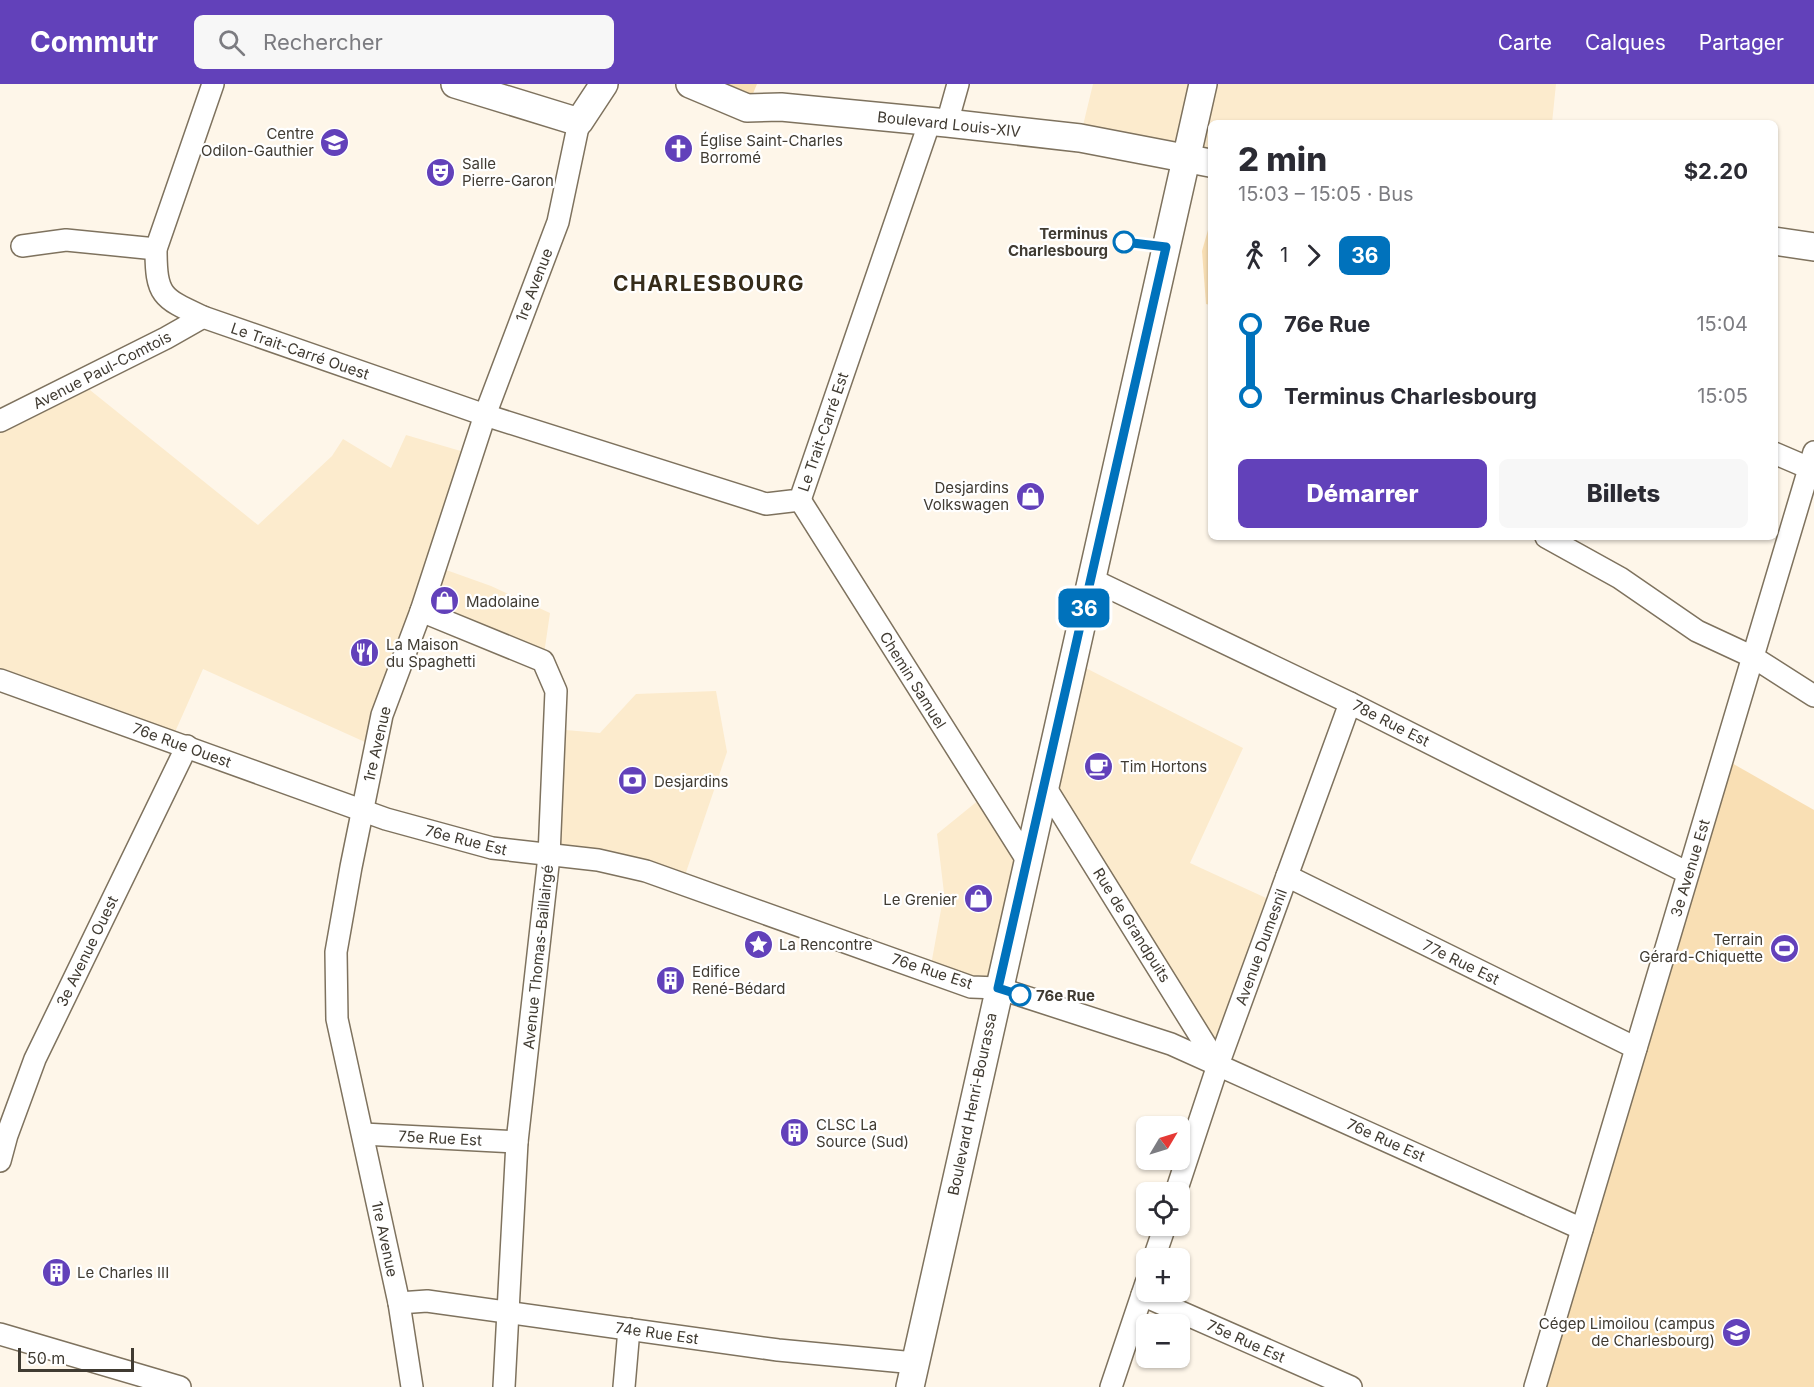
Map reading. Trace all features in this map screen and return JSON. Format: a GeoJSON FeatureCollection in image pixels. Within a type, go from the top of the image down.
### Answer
{"type":"FeatureCollection","features":[{"type":"Feature","properties":{"kind":"main road"},"geometry":{"type":"LineString","coordinates":[[454,84],[579,122],[604,84]]}},
{"type":"Feature","properties":{"kind":"main road","name":"Boulevard Louis-XIV"},"geometry":{"type":"LineString","coordinates":[[690,84],[747,108],[781,107],[1080,138],[1198,161]]}},
{"type":"Feature","properties":{"kind":"main road","name":"Boulevard Henri-Bourassa"},"geometry":{"type":"LineString","coordinates":[[912,1375],[1091,579],[1198,161],[1203,84]]}},
{"type":"Feature","properties":{"kind":"main road"},"geometry":{"type":"LineString","coordinates":[[1778,242],[1814,247]]}},
{"type":"Feature","properties":{"kind":"street","name":"Le Trait-Carré Ouest"},"geometry":{"type":"LineString","coordinates":[[213,84],[156,249],[156,272],[162,293],[179,306],[203,317],[485,415]]}},
{"type":"Feature","properties":{"kind":"street","name":"Le Trait-Carré Est"},"geometry":{"type":"LineString","coordinates":[[485,415],[671,472],[766,504],[800,500],[938,122],[958,84]]}},
{"type":"Feature","properties":{"kind":"street","name":"1re Avenue"},"geometry":{"type":"LineString","coordinates":[[412,1387],[399,1304],[337,1019],[336,952],[382,715],[421,611],[485,415],[558,222],[579,122]]}},
{"type":"Feature","properties":{"kind":"street"},"geometry":{"type":"LineString","coordinates":[[22,246],[66,240],[156,249]]}},
{"type":"Feature","properties":{"kind":"street","name":"Avenue Paul-Comtois"},"geometry":{"type":"LineString","coordinates":[[0,421],[166,338],[203,317]]}},
{"type":"Feature","properties":{"kind":"street"},"geometry":{"type":"LineString","coordinates":[[1778,454],[1811,460]]}},
{"type":"Feature","properties":{"kind":"street","name":"3e Avenue Est"},"geometry":{"type":"LineString","coordinates":[[1535,1387],[1811,460]]}},
{"type":"Feature","properties":{"kind":"street","name":"Chemin Samuel"},"geometry":{"type":"LineString","coordinates":[[800,500],[1027,860]]}},
{"type":"Feature","properties":{"kind":"street"},"geometry":{"type":"LineString","coordinates":[[1551,540],[1620,578],[1697,631],[1753,657],[1814,696]]}},
{"type":"Feature","properties":{"kind":"street","name":"78e Rue Est"},"geometry":{"type":"LineString","coordinates":[[1091,579],[1350,703],[1688,873]]}},
{"type":"Feature","properties":{"kind":"street","name":"Avenue Thomas-Baillairgé"},"geometry":{"type":"LineString","coordinates":[[421,611],[543,661],[556,692],[549,856],[517,1142],[504,1387]]}},
{"type":"Feature","properties":{"kind":"street","name":"76e Rue Ouest"},"geometry":{"type":"LineString","coordinates":[[0,680],[363,811]]}},
{"type":"Feature","properties":{"kind":"street","name":"Avenue Dumesnil"},"geometry":{"type":"LineString","coordinates":[[1179,1182],[1218,1065],[1350,703]]}},
{"type":"Feature","properties":{"kind":"street","name":"3e Avenue Ouest"},"geometry":{"type":"LineString","coordinates":[[0,1161],[4,1128],[35,1059],[187,746]]}},
{"type":"Feature","properties":{"kind":"street","name":"Rue de Grandpuits"},"geometry":{"type":"LineString","coordinates":[[1044,785],[1218,1065]]}},
{"type":"Feature","properties":{"kind":"street","name":"76e Rue Est"},"geometry":{"type":"LineString","coordinates":[[363,811],[492,848],[598,860],[646,871],[971,987],[998,988],[1171,1044],[1582,1228]]}},
{"type":"Feature","properties":{"kind":"street","name":"77e Rue Est"},"geometry":{"type":"LineString","coordinates":[[1287,876],[1636,1048]]}},
{"type":"Feature","properties":{"kind":"street","name":"75e Rue Est"},"geometry":{"type":"LineString","coordinates":[[363,1134],[517,1142]]}},
{"type":"Feature","properties":{"kind":"street","name":"74e Rue Est"},"geometry":{"type":"LineString","coordinates":[[399,1304],[427,1301],[778,1350],[912,1375]]}},
{"type":"Feature","properties":{"kind":"street"},"geometry":{"type":"LineString","coordinates":[[1111,1387],[1140,1302]]}},
{"type":"Feature","properties":{"kind":"street","name":"75e Rue Est"},"geometry":{"type":"LineString","coordinates":[[1171,1302],[1351,1387]]}},
{"type":"Feature","properties":{"kind":"street"},"geometry":{"type":"LineString","coordinates":[[624,1387],[629,1329]]}},
{"type":"Feature","properties":{"kind":"street"},"geometry":{"type":"LineString","coordinates":[[0,1334],[180,1387]]}},
{"type":"Feature","properties":{"kind":"shaded area"},"geometry":{"type":"Polygon","coordinates":[[[690,84],[757,84],[747,108],[690,84]]]}},
{"type":"Feature","properties":{"kind":"shaded area"},"geometry":{"type":"Polygon","coordinates":[[[1093,84],[1556,84],[1552,120],[1208,120],[1208,163],[1080,138],[1093,84]]]}},
{"type":"Feature","properties":{"kind":"shaded area"},"geometry":{"type":"Polygon","coordinates":[[[1208,230],[1208,304],[1206,304],[1202,251],[1208,230]]]}},
{"type":"Feature","properties":{"kind":"shaded area"},"geometry":{"type":"Polygon","coordinates":[[[80,382],[258,525],[332,456],[343,439],[391,468],[406,435],[471,454],[435,566],[491,586],[550,613],[543,661],[421,611],[376,747],[203,669],[171,741],[0,680],[0,421],[80,382]]]}},
{"type":"Feature","properties":{"kind":"shaded area"},"geometry":{"type":"Polygon","coordinates":[[[1072,661],[1243,748],[1190,863],[1277,903],[1218,1065],[1044,785],[1072,661]]]}},
{"type":"Feature","properties":{"kind":"shaded area"},"geometry":{"type":"Polygon","coordinates":[[[716,691],[727,752],[682,884],[549,856],[554,729],[600,733],[636,694],[716,691]]]}},
{"type":"Feature","properties":{"kind":"shaded area"},"geometry":{"type":"Polygon","coordinates":[[[1723,758],[1814,810],[1814,1387],[1535,1387],[1723,758]]]}},
{"type":"Feature","properties":{"kind":"shaded area"},"geometry":{"type":"Polygon","coordinates":[[[985,795],[1027,860],[998,988],[930,971],[944,893],[937,834],[985,795]]]}},
{"type":"Feature","properties":{"kind":"bus line","name":"36"},"geometry":{"type":"LineString","coordinates":[[1020,995],[998,988],[1166,247],[1124,242]]}},
{"type":"Feature","properties":{"kind":"place","name":"Centre Odilon-Gauthier"},"geometry":{"type":"Point","coordinates":[335,142]}},
{"type":"Feature","properties":{"kind":"place","name":"Église Saint-Charles Borromé"},"geometry":{"type":"Point","coordinates":[679,149]}},
{"type":"Feature","properties":{"kind":"place","name":"Salle Pierre-Garon"},"geometry":{"type":"Point","coordinates":[441,172]}},
{"type":"Feature","properties":{"kind":"place","name":"Terminus Charlesbourg"},"geometry":{"type":"Point","coordinates":[1124,242]}},
{"type":"Feature","properties":{"kind":"place","name":"Desjardins Volkswagen"},"geometry":{"type":"Point","coordinates":[1030,496]}},
{"type":"Feature","properties":{"kind":"place","name":"Madolaine"},"geometry":{"type":"Point","coordinates":[445,601]}},
{"type":"Feature","properties":{"kind":"place","name":"La Maison du Spaghetti"},"geometry":{"type":"Point","coordinates":[365,653]}},
{"type":"Feature","properties":{"kind":"place","name":"Tim Hortons"},"geometry":{"type":"Point","coordinates":[1099,766]}},
{"type":"Feature","properties":{"kind":"place","name":"Desjardins"},"geometry":{"type":"Point","coordinates":[633,781]}},
{"type":"Feature","properties":{"kind":"place","name":"Le Grenier"},"geometry":{"type":"Point","coordinates":[978,899]}},
{"type":"Feature","properties":{"kind":"place","name":"La Rencontre"},"geometry":{"type":"Point","coordinates":[758,944]}},
{"type":"Feature","properties":{"kind":"place","name":"Terrain Gérard-Chiquette"},"geometry":{"type":"Point","coordinates":[1784,948]}},
{"type":"Feature","properties":{"kind":"place","name":"Edifice René-Bédard"},"geometry":{"type":"Point","coordinates":[671,980]}},
{"type":"Feature","properties":{"kind":"place","name":"76e Rue"},"geometry":{"type":"Point","coordinates":[1020,995]}},
{"type":"Feature","properties":{"kind":"place","name":"CLSC La Source (Sud)"},"geometry":{"type":"Point","coordinates":[795,1133]}},
{"type":"Feature","properties":{"kind":"place","name":"Le Charles III"},"geometry":{"type":"Point","coordinates":[56,1272]}},
{"type":"Feature","properties":{"kind":"place","name":"Cégep Limoilou (campus de Charlesbourg)"},"geometry":{"type":"Point","coordinates":[1736,1332]}},
{"type":"Feature","properties":{"kind":"district","name":"CHARLESBOURG"},"geometry":{"type":"Point","coordinates":[709,283]}}]}
